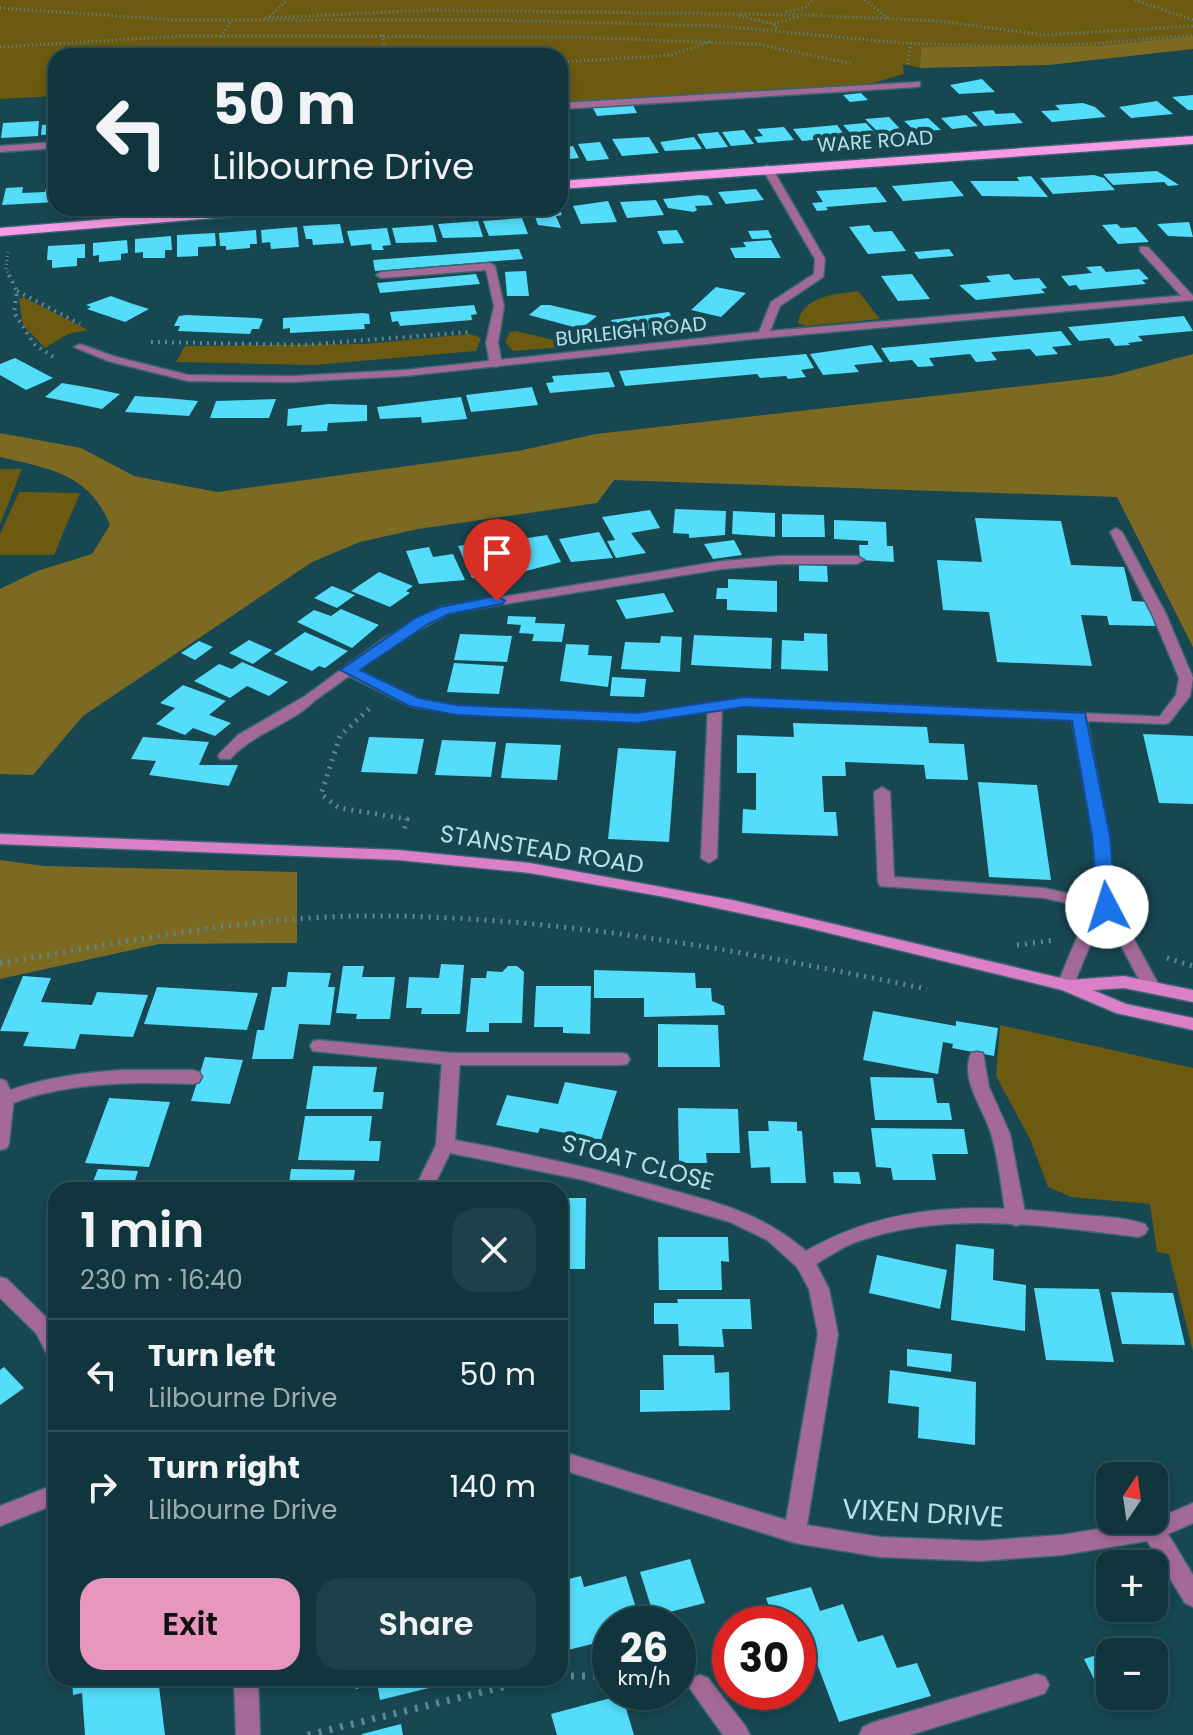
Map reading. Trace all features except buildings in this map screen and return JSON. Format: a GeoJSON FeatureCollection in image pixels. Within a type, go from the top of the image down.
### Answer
{"type":"FeatureCollection","features":[{"type":"Feature","properties":{"kind":"main road","name":"WARE ROAD"},"geometry":{"type":"LineString","coordinates":[[568,184],[1193,140]]}},
{"type":"Feature","properties":{"kind":"main road"},"geometry":{"type":"LineString","coordinates":[[0,232],[174,216]]}},
{"type":"Feature","properties":{"kind":"main road","name":"STANSTEAD ROAD"},"geometry":{"type":"LineString","coordinates":[[0,839],[398,854],[531,868],[628,884],[1066,985],[1122,1009],[1193,1024]]}},
{"type":"Feature","properties":{"kind":"main road","name":"STANSTEAD ROAD"},"geometry":{"type":"LineString","coordinates":[[1066,985],[1124,982],[1193,996]]}},
{"type":"Feature","properties":{"kind":"street"},"geometry":{"type":"LineString","coordinates":[[568,106],[917,84]]}},
{"type":"Feature","properties":{"kind":"street"},"geometry":{"type":"LineString","coordinates":[[0,149],[48,146]]}},
{"type":"Feature","properties":{"kind":"street"},"geometry":{"type":"LineString","coordinates":[[763,335],[775,304],[819,275],[820,259],[767,168]]}},
{"type":"Feature","properties":{"kind":"street","name":"BURLEIGH ROAD"},"geometry":{"type":"LineString","coordinates":[[80,347],[161,373],[241,380],[348,377],[763,335],[1189,298],[1144,249]]}},
{"type":"Feature","properties":{"kind":"street"},"geometry":{"type":"LineString","coordinates":[[381,275],[490,266],[499,306],[492,343],[496,364]]}},
{"type":"Feature","properties":{"kind":"street"},"geometry":{"type":"LineString","coordinates":[[348,670],[435,708],[621,717],[667,715],[744,702],[1164,720],[1183,696],[1186,678],[1159,614],[1116,532]]}},
{"type":"Feature","properties":{"kind":"street"},"geometry":{"type":"LineString","coordinates":[[225,756],[236,740],[285,717],[348,670],[422,621],[445,610],[723,565],[780,560],[857,560]]}},
{"type":"Feature","properties":{"kind":"street"},"geometry":{"type":"LineString","coordinates":[[709,858],[715,706]]}},
{"type":"Feature","properties":{"kind":"street"},"geometry":{"type":"LineString","coordinates":[[1079,717],[1101,836],[1106,914]]}},
{"type":"Feature","properties":{"kind":"street"},"geometry":{"type":"LineString","coordinates":[[882,792],[886,882],[1044,893],[1106,914],[1124,936],[1151,987]]}},
{"type":"Feature","properties":{"kind":"street"},"geometry":{"type":"LineString","coordinates":[[1066,985],[1088,930],[1106,914]]}},
{"type":"Feature","properties":{"kind":"street"},"geometry":{"type":"LineString","coordinates":[[319,1046],[451,1059],[621,1059]]}},
{"type":"Feature","properties":{"kind":"street"},"geometry":{"type":"LineString","coordinates":[[977,1058],[980,1087],[1001,1134],[1016,1218]]}},
{"type":"Feature","properties":{"kind":"street"},"geometry":{"type":"LineString","coordinates":[[427,1182],[445,1145],[451,1059]]}},
{"type":"Feature","properties":{"kind":"street"},"geometry":{"type":"LineString","coordinates":[[0,1143],[2,1095],[77,1081],[155,1075],[193,1077]]}},
{"type":"Feature","properties":{"kind":"street","name":"STOAT CLOSE"},"geometry":{"type":"LineString","coordinates":[[445,1145],[584,1173],[736,1216],[774,1235],[804,1261],[819,1289],[828,1334],[795,1533]]}},
{"type":"Feature","properties":{"kind":"street"},"geometry":{"type":"LineString","coordinates":[[804,1261],[851,1235],[907,1221],[1016,1218],[1138,1229]]}},
{"type":"Feature","properties":{"kind":"street"},"geometry":{"type":"LineString","coordinates":[[0,1285],[43,1327],[48,1337]]}},
{"type":"Feature","properties":{"kind":"street","name":"VIXEN DRIVE"},"geometry":{"type":"LineString","coordinates":[[568,1462],[795,1533],[880,1547],[980,1551],[1062,1545],[1129,1534]]}},
{"type":"Feature","properties":{"kind":"street"},"geometry":{"type":"LineString","coordinates":[[0,1516],[48,1497]]}},
{"type":"Feature","properties":{"kind":"street","name":"VIXEN DRIVE"},"geometry":{"type":"LineString","coordinates":[[1168,1524],[1193,1513]]}},
{"type":"Feature","properties":{"kind":"street"},"geometry":{"type":"LineString","coordinates":[[1155,1534],[1193,1596]]}},
{"type":"Feature","properties":{"kind":"street"},"geometry":{"type":"LineString","coordinates":[[871,1735],[1037,1685]]}},
{"type":"Feature","properties":{"kind":"street"},"geometry":{"type":"LineString","coordinates":[[246,1686],[248,1735]]}},
{"type":"Feature","properties":{"kind":"street"},"geometry":{"type":"LineString","coordinates":[[700,1686],[738,1735]]}},
{"type":"Feature","properties":{"kind":"path"},"geometry":{"type":"LineString","coordinates":[[775,14],[806,7],[813,0]]}},
{"type":"Feature","properties":{"kind":"path"},"geometry":{"type":"LineString","coordinates":[[865,0],[889,19]]}},
{"type":"Feature","properties":{"kind":"path"},"geometry":{"type":"LineString","coordinates":[[1135,0],[1193,20]]}},
{"type":"Feature","properties":{"kind":"path"},"geometry":{"type":"LineString","coordinates":[[265,18],[279,11],[285,1],[295,15]]}},
{"type":"Feature","properties":{"kind":"path"},"geometry":{"type":"LineString","coordinates":[[0,8],[230,21],[491,20],[778,30],[902,43],[997,46],[1091,44],[1193,35]]}},
{"type":"Feature","properties":{"kind":"path"},"geometry":{"type":"LineString","coordinates":[[230,21],[295,15],[430,10],[805,15],[889,19],[1045,35],[1193,26]]}},
{"type":"Feature","properties":{"kind":"path"},"geometry":{"type":"LineString","coordinates":[[728,14],[774,24],[805,15]]}},
{"type":"Feature","properties":{"kind":"path"},"geometry":{"type":"LineString","coordinates":[[221,37],[230,21]]}},
{"type":"Feature","properties":{"kind":"path"},"geometry":{"type":"LineString","coordinates":[[774,24],[778,30]]}},
{"type":"Feature","properties":{"kind":"path"},"geometry":{"type":"LineString","coordinates":[[382,35],[385,48]]}},
{"type":"Feature","properties":{"kind":"path"},"geometry":{"type":"LineString","coordinates":[[0,47],[221,37],[382,35],[712,41],[757,44],[854,64]]}},
{"type":"Feature","properties":{"kind":"path"},"geometry":{"type":"LineString","coordinates":[[568,62],[672,55],[712,41]]}},
{"type":"Feature","properties":{"kind":"path"},"geometry":{"type":"LineString","coordinates":[[17,291],[82,325]]}},
{"type":"Feature","properties":{"kind":"path"},"geometry":{"type":"LineString","coordinates":[[138,339],[183,344],[317,344],[495,330]]}},
{"type":"Feature","properties":{"kind":"path"},"geometry":{"type":"LineString","coordinates":[[178,350],[183,344]]}},
{"type":"Feature","properties":{"kind":"path"},"geometry":{"type":"LineString","coordinates":[[393,692],[344,725],[321,794],[339,808],[407,819],[398,854]]}},
{"type":"Feature","properties":{"kind":"path"},"geometry":{"type":"LineString","coordinates":[[0,963],[218,926],[364,916],[530,923],[741,951],[927,989]]}},
{"type":"Feature","properties":{"kind":"path"},"geometry":{"type":"LineString","coordinates":[[568,1676],[592,1676]]}},
{"type":"Feature","properties":{"kind":"path"},"geometry":{"type":"LineString","coordinates":[[308,1735],[507,1686]]}},
{"type":"Feature","properties":{"kind":"shaded area"},"geometry":{"type":"Polygon","coordinates":[[[0,0],[1193,0],[1193,36],[1096,46],[921,48],[920,68],[903,64],[904,74],[870,84],[568,103],[568,48],[48,48],[48,96],[0,99],[0,0]]]}},
{"type":"Feature","properties":{"kind":"shaded area"},"geometry":{"type":"Polygon","coordinates":[[[1193,36],[1193,49],[1048,65],[920,68],[921,47],[1096,46],[1193,36]]]}},
{"type":"Feature","properties":{"kind":"shaded area"},"geometry":{"type":"Polygon","coordinates":[[[858,291],[880,319],[806,326],[798,323],[806,307],[813,302],[830,295],[858,291]]]}},
{"type":"Feature","properties":{"kind":"shaded area"},"geometry":{"type":"Polygon","coordinates":[[[23,297],[88,330],[68,334],[45,348],[23,325],[19,299],[23,297]]]}},
{"type":"Feature","properties":{"kind":"shaded area"},"geometry":{"type":"Polygon","coordinates":[[[510,332],[579,346],[513,351],[505,342],[510,332]]]}},
{"type":"Feature","properties":{"kind":"shaded area"},"geometry":{"type":"Polygon","coordinates":[[[470,334],[481,338],[476,351],[314,365],[176,362],[185,346],[363,344],[470,334]]]}},
{"type":"Feature","properties":{"kind":"shaded area"},"geometry":{"type":"Polygon","coordinates":[[[1193,354],[1193,647],[1117,497],[614,480],[597,503],[418,529],[360,542],[312,562],[83,716],[33,775],[0,774],[0,589],[37,571],[92,554],[110,525],[91,494],[79,484],[51,470],[0,457],[0,433],[81,448],[134,476],[217,492],[518,451],[596,434],[1111,376],[1193,354]]]}},
{"type":"Feature","properties":{"kind":"shaded area"},"geometry":{"type":"Polygon","coordinates":[[[0,469],[22,469],[0,524],[0,469]]]}},
{"type":"Feature","properties":{"kind":"shaded area"},"geometry":{"type":"Polygon","coordinates":[[[19,492],[80,493],[54,555],[0,555],[0,534],[19,492]]]}},
{"type":"Feature","properties":{"kind":"shaded area"},"geometry":{"type":"Polygon","coordinates":[[[0,860],[44,866],[297,872],[297,943],[159,944],[0,979],[0,860]]]}},
{"type":"Feature","properties":{"kind":"shaded area"},"geometry":{"type":"Polygon","coordinates":[[[1000,1025],[1193,1068],[1193,1351],[1169,1254],[1157,1252],[1150,1204],[1071,1197],[1048,1187],[1031,1141],[996,1076],[1000,1025]]]}},
{"type":"Feature","properties":{"kind":"route"},"geometry":{"type":"LineString","coordinates":[[497,601],[445,610],[388,642],[348,670],[414,703],[456,710],[637,718],[744,702],[1079,717],[1101,836],[1107,907]]}}]}
